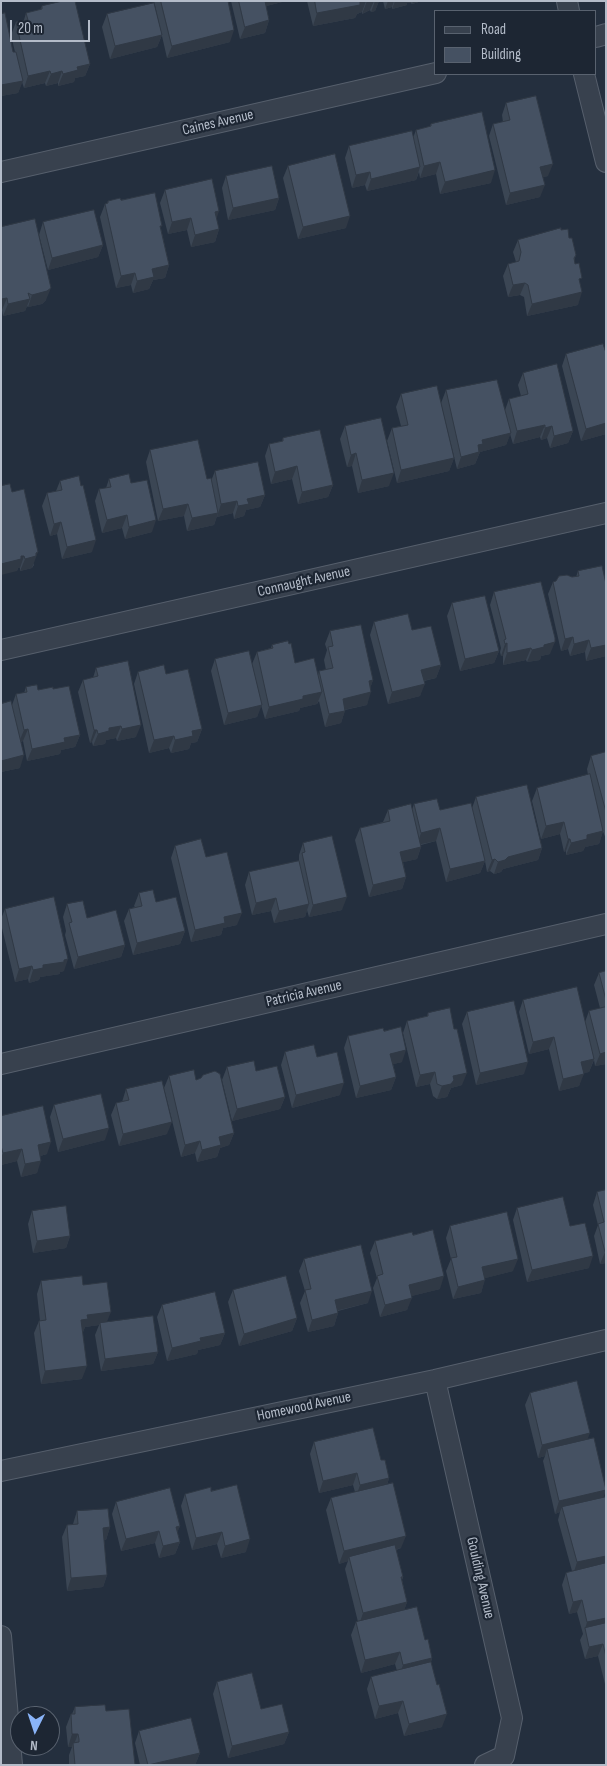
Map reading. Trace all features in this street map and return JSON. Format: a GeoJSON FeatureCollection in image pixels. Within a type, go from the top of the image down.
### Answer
{"type":"FeatureCollection","features":[{"type":"Feature","properties":{"kind":"street","name":"Caines Avenue"},"geometry":{"type":"LineString","coordinates":[[1,172],[434,73]]}},
{"type":"Feature","properties":{"kind":"street"},"geometry":{"type":"LineString","coordinates":[[584,75],[606,162]]}},
{"type":"Feature","properties":{"kind":"street","name":"Connaught Avenue"},"geometry":{"type":"LineString","coordinates":[[1,650],[606,513]]}},
{"type":"Feature","properties":{"kind":"street","name":"Patricia Avenue"},"geometry":{"type":"LineString","coordinates":[[1,1064],[606,924]]}},
{"type":"Feature","properties":{"kind":"street","name":"Homewood Avenue"},"geometry":{"type":"LineString","coordinates":[[1,1471],[435,1380],[606,1340]]}},
{"type":"Feature","properties":{"kind":"street","name":"Goulding Avenue"},"geometry":{"type":"LineString","coordinates":[[435,1380],[512,1718],[504,1756],[485,1765]]}},
{"type":"Feature","properties":{"kind":"street"},"geometry":{"type":"LineString","coordinates":[[1,1636],[12,1765]]}},
{"type":"Feature","properties":{"kind":"building"},"geometry":{"type":"Polygon","coordinates":[[[63,1],[75,1],[90,64],[77,67],[78,70],[63,74],[62,71],[51,74],[50,71],[28,76],[16,22],[28,20],[26,13],[42,9],[42,6],[63,1]]]}},
{"type":"Feature","properties":{"kind":"building"},"geometry":{"type":"Polygon","coordinates":[[[161,1],[228,1],[234,30],[172,46],[161,1]]]}},
{"type":"Feature","properties":{"kind":"building"},"geometry":{"type":"Polygon","coordinates":[[[239,1],[265,1],[269,20],[245,27],[239,1]]]}},
{"type":"Feature","properties":{"kind":"building"},"geometry":{"type":"Polygon","coordinates":[[[315,1],[361,1],[360,5],[317,13],[315,1]]]}},
{"type":"Feature","properties":{"kind":"building"},"geometry":{"type":"Polygon","coordinates":[[[154,3],[162,35],[115,46],[107,14],[154,3]]]}},
{"type":"Feature","properties":{"kind":"building"},"geometry":{"type":"Polygon","coordinates":[[[5,13],[13,52],[16,52],[23,81],[1,85],[1,14],[5,13]]]}},
{"type":"Feature","properties":{"kind":"building"},"geometry":{"type":"Polygon","coordinates":[[[536,96],[553,164],[540,167],[545,185],[510,193],[493,124],[510,120],[506,103],[536,96]]]}},
{"type":"Feature","properties":{"kind":"building"},"geometry":{"type":"Polygon","coordinates":[[[482,112],[495,170],[445,182],[440,162],[424,166],[416,130],[431,126],[431,124],[482,112]]]}},
{"type":"Feature","properties":{"kind":"building"},"geometry":{"type":"Polygon","coordinates":[[[412,131],[420,167],[371,179],[370,172],[356,175],[349,146],[412,131]]]}},
{"type":"Feature","properties":{"kind":"building"},"geometry":{"type":"Polygon","coordinates":[[[335,154],[350,216],[303,227],[288,166],[335,154]]]}},
{"type":"Feature","properties":{"kind":"building"},"geometry":{"type":"Polygon","coordinates":[[[272,166],[279,198],[233,208],[226,176],[272,166]]]}},
{"type":"Feature","properties":{"kind":"building"},"geometry":{"type":"Polygon","coordinates":[[[212,179],[219,211],[215,212],[219,229],[195,235],[191,218],[172,222],[165,190],[212,179]]]}},
{"type":"Feature","properties":{"kind":"building"},"geometry":{"type":"Polygon","coordinates":[[[155,193],[169,265],[152,269],[154,277],[137,281],[135,273],[121,276],[105,204],[108,201],[120,198],[121,200],[155,193]]]}},
{"type":"Feature","properties":{"kind":"building"},"geometry":{"type":"Polygon","coordinates":[[[94,210],[103,245],[52,258],[43,222],[94,210]]]}},
{"type":"Feature","properties":{"kind":"building"},"geometry":{"type":"Polygon","coordinates":[[[35,219],[51,288],[32,295],[28,293],[30,299],[8,304],[7,298],[1,299],[1,227],[35,219]]]}},
{"type":"Feature","properties":{"kind":"building"},"geometry":{"type":"Polygon","coordinates":[[[561,228],[561,230],[568,229],[569,238],[572,238],[576,255],[574,258],[575,264],[579,263],[582,278],[579,279],[582,292],[532,304],[528,285],[525,283],[513,285],[508,264],[519,261],[521,252],[518,240],[561,228]]]}},
{"type":"Feature","properties":{"kind":"building"},"geometry":{"type":"Polygon","coordinates":[[[603,344],[606,353],[606,423],[586,429],[566,354],[603,344]]]}},
{"type":"Feature","properties":{"kind":"building"},"geometry":{"type":"Polygon","coordinates":[[[557,364],[573,431],[554,436],[552,426],[545,428],[545,425],[517,431],[509,399],[528,394],[523,373],[557,364]]]}},
{"type":"Feature","properties":{"kind":"building"},"geometry":{"type":"Polygon","coordinates":[[[497,380],[511,433],[482,440],[483,444],[478,445],[479,452],[461,457],[446,390],[497,380]]]}},
{"type":"Feature","properties":{"kind":"building"},"geometry":{"type":"Polygon","coordinates":[[[437,386],[454,458],[401,470],[392,428],[408,425],[401,394],[437,386]]]}},
{"type":"Feature","properties":{"kind":"building"},"geometry":{"type":"Polygon","coordinates":[[[381,418],[394,473],[362,480],[356,453],[351,455],[345,426],[381,418]]]}},
{"type":"Feature","properties":{"kind":"building"},"geometry":{"type":"Polygon","coordinates":[[[320,430],[333,485],[302,492],[297,466],[275,472],[269,444],[283,441],[283,438],[320,430]]]}},
{"type":"Feature","properties":{"kind":"building"},"geometry":{"type":"Polygon","coordinates":[[[198,440],[207,479],[211,478],[218,513],[192,518],[188,504],[163,509],[150,450],[198,440]]]}},
{"type":"Feature","properties":{"kind":"building"},"geometry":{"type":"Polygon","coordinates":[[[258,462],[265,495],[247,499],[249,504],[238,506],[237,501],[221,504],[215,471],[258,462]]]}},
{"type":"Feature","properties":{"kind":"building"},"geometry":{"type":"Polygon","coordinates":[[[129,474],[131,483],[147,480],[156,520],[129,527],[127,515],[107,520],[99,489],[111,487],[109,479],[129,474]]]}},
{"type":"Feature","properties":{"kind":"building"},"geometry":{"type":"Polygon","coordinates":[[[79,476],[81,486],[83,485],[96,540],[67,547],[61,522],[54,524],[47,493],[62,490],[60,481],[79,476]]]}},
{"type":"Feature","properties":{"kind":"building"},"geometry":{"type":"Polygon","coordinates":[[[10,484],[12,492],[24,489],[38,552],[36,556],[25,559],[24,556],[21,556],[21,559],[1,564],[1,486],[10,484]]]}},
{"type":"Feature","properties":{"kind":"building"},"geometry":{"type":"Polygon","coordinates":[[[602,566],[606,584],[606,645],[591,648],[589,640],[574,644],[573,637],[565,639],[553,582],[559,576],[579,576],[578,571],[602,566]]]}},
{"type":"Feature","properties":{"kind":"building"},"geometry":{"type":"Polygon","coordinates":[[[541,582],[555,642],[532,650],[531,648],[507,653],[507,643],[505,644],[504,640],[506,639],[494,592],[541,582]]]}},
{"type":"Feature","properties":{"kind":"building"},"geometry":{"type":"Polygon","coordinates":[[[485,596],[499,651],[465,659],[452,603],[485,596]]]}},
{"type":"Feature","properties":{"kind":"building"},"geometry":{"type":"Polygon","coordinates":[[[408,614],[412,630],[431,626],[441,665],[421,670],[425,684],[392,692],[374,622],[408,614]]]}},
{"type":"Feature","properties":{"kind":"building"},"geometry":{"type":"Polygon","coordinates":[[[361,625],[373,680],[369,681],[371,692],[343,699],[345,711],[329,714],[319,671],[333,668],[328,647],[333,646],[330,631],[361,625]]]}},
{"type":"Feature","properties":{"kind":"building"},"geometry":{"type":"Polygon","coordinates":[[[288,641],[289,644],[291,643],[295,663],[314,658],[322,692],[303,696],[303,699],[269,707],[257,652],[273,648],[272,645],[288,641]]]}},
{"type":"Feature","properties":{"kind":"building"},"geometry":{"type":"Polygon","coordinates":[[[249,651],[262,705],[228,713],[215,659],[249,651]]]}},
{"type":"Feature","properties":{"kind":"building"},"geometry":{"type":"Polygon","coordinates":[[[128,661],[141,725],[122,729],[121,726],[109,728],[109,731],[98,734],[97,730],[94,730],[83,680],[98,676],[96,668],[128,661]]]}},
{"type":"Feature","properties":{"kind":"building"},"geometry":{"type":"Polygon","coordinates":[[[164,665],[166,674],[188,669],[202,729],[192,731],[193,736],[175,740],[174,736],[154,740],[138,672],[164,665]]]}},
{"type":"Feature","properties":{"kind":"building"},"geometry":{"type":"Polygon","coordinates":[[[37,685],[38,690],[69,686],[80,735],[64,738],[65,742],[32,749],[28,729],[24,730],[16,694],[27,692],[26,687],[37,685]]]}},
{"type":"Feature","properties":{"kind":"building"},"geometry":{"type":"Polygon","coordinates":[[[11,701],[24,755],[1,761],[1,704],[11,701]]]}},
{"type":"Feature","properties":{"kind":"building"},"geometry":{"type":"Polygon","coordinates":[[[606,752],[606,812],[591,756],[606,752]]]}},
{"type":"Feature","properties":{"kind":"building"},"geometry":{"type":"Polygon","coordinates":[[[590,774],[603,831],[587,835],[587,839],[571,843],[570,839],[568,839],[564,822],[546,826],[537,788],[590,774]]]}},
{"type":"Feature","properties":{"kind":"building"},"geometry":{"type":"Polygon","coordinates":[[[527,785],[542,848],[508,857],[498,862],[495,859],[492,860],[476,797],[527,785]]]}},
{"type":"Feature","properties":{"kind":"building"},"geometry":{"type":"Polygon","coordinates":[[[437,799],[440,810],[471,803],[485,861],[450,869],[440,828],[421,833],[414,804],[437,799]]]}},
{"type":"Feature","properties":{"kind":"building"},"geometry":{"type":"Polygon","coordinates":[[[411,804],[421,847],[400,852],[406,877],[373,885],[360,828],[390,821],[388,810],[411,804]]]}},
{"type":"Feature","properties":{"kind":"building"},"geometry":{"type":"Polygon","coordinates":[[[332,836],[347,897],[313,905],[302,853],[305,852],[303,843],[332,836]]]}},
{"type":"Feature","properties":{"kind":"building"},"geometry":{"type":"Polygon","coordinates":[[[201,839],[206,857],[227,852],[242,913],[224,917],[225,923],[195,930],[175,846],[201,839]]]}},
{"type":"Feature","properties":{"kind":"building"},"geometry":{"type":"Polygon","coordinates":[[[299,861],[309,904],[279,911],[276,898],[256,903],[249,872],[299,861]]]}},
{"type":"Feature","properties":{"kind":"building"},"geometry":{"type":"Polygon","coordinates":[[[153,890],[156,902],[176,897],[185,931],[137,943],[129,909],[142,906],[139,893],[153,890]]]}},
{"type":"Feature","properties":{"kind":"building"},"geometry":{"type":"Polygon","coordinates":[[[54,897],[68,959],[64,960],[64,962],[43,965],[43,968],[33,970],[32,966],[19,969],[5,909],[54,897]]]}},
{"type":"Feature","properties":{"kind":"building"},"geometry":{"type":"Polygon","coordinates":[[[83,901],[87,918],[116,910],[125,945],[78,957],[69,923],[72,922],[67,904],[83,901]]]}},
{"type":"Feature","properties":{"kind":"building"},"geometry":{"type":"Polygon","coordinates":[[[606,971],[606,1000],[599,973],[606,971]]]}},
{"type":"Feature","properties":{"kind":"building"},"geometry":{"type":"Polygon","coordinates":[[[577,987],[594,1059],[581,1062],[584,1074],[563,1079],[554,1037],[533,1042],[523,1000],[577,987]]]}},
{"type":"Feature","properties":{"kind":"building"},"geometry":{"type":"Polygon","coordinates":[[[514,1001],[528,1062],[480,1073],[467,1012],[514,1001]]]}},
{"type":"Feature","properties":{"kind":"building"},"geometry":{"type":"Polygon","coordinates":[[[606,1007],[606,1052],[600,1054],[589,1011],[606,1007]]]}},
{"type":"Feature","properties":{"kind":"building"},"geometry":{"type":"Polygon","coordinates":[[[450,1008],[467,1073],[453,1076],[454,1080],[451,1084],[442,1086],[437,1084],[435,1072],[420,1075],[407,1021],[428,1016],[428,1013],[450,1008]]]}},
{"type":"Feature","properties":{"kind":"building"},"geometry":{"type":"Polygon","coordinates":[[[401,1027],[406,1050],[390,1054],[396,1077],[360,1086],[348,1036],[383,1028],[384,1031],[401,1027]]]}},
{"type":"Feature","properties":{"kind":"building"},"geometry":{"type":"Polygon","coordinates":[[[314,1045],[317,1057],[337,1052],[344,1083],[296,1095],[285,1052],[314,1045]]]}},
{"type":"Feature","properties":{"kind":"building"},"geometry":{"type":"Polygon","coordinates":[[[254,1061],[256,1071],[277,1066],[285,1097],[237,1109],[227,1067],[254,1061]]]}},
{"type":"Feature","properties":{"kind":"building"},"geometry":{"type":"Polygon","coordinates":[[[194,1070],[196,1080],[203,1075],[215,1071],[220,1074],[234,1133],[219,1137],[221,1145],[202,1150],[200,1141],[185,1145],[169,1076],[194,1070]]]}},
{"type":"Feature","properties":{"kind":"building"},"geometry":{"type":"Polygon","coordinates":[[[162,1081],[172,1122],[123,1134],[116,1103],[129,1100],[126,1089],[162,1081]]]}},
{"type":"Feature","properties":{"kind":"building"},"geometry":{"type":"Polygon","coordinates":[[[101,1094],[109,1128],[63,1139],[54,1105],[101,1094]]]}},
{"type":"Feature","properties":{"kind":"building"},"geometry":{"type":"Polygon","coordinates":[[[43,1106],[51,1142],[38,1145],[41,1161],[25,1164],[22,1149],[3,1153],[1,1146],[1,1116],[43,1106]]]}},
{"type":"Feature","properties":{"kind":"building"},"geometry":{"type":"Polygon","coordinates":[[[606,1190],[605,1252],[598,1224],[604,1222],[597,1192],[606,1190]]]}},
{"type":"Feature","properties":{"kind":"building"},"geometry":{"type":"Polygon","coordinates":[[[563,1197],[570,1226],[585,1223],[593,1256],[532,1270],[517,1208],[563,1197]]]}},
{"type":"Feature","properties":{"kind":"building"},"geometry":{"type":"Polygon","coordinates":[[[66,1206],[70,1236],[37,1241],[32,1211],[66,1206]]]}},
{"type":"Feature","properties":{"kind":"building"},"geometry":{"type":"Polygon","coordinates":[[[507,1212],[518,1259],[482,1267],[485,1280],[458,1287],[451,1258],[457,1257],[450,1226],[507,1212]]]}},
{"type":"Feature","properties":{"kind":"building"},"geometry":{"type":"Polygon","coordinates":[[[433,1230],[444,1276],[409,1285],[412,1298],[385,1305],[377,1276],[383,1274],[375,1241],[412,1232],[413,1235],[433,1230]]]}},
{"type":"Feature","properties":{"kind":"building"},"geometry":{"type":"Polygon","coordinates":[[[361,1245],[372,1291],[335,1300],[338,1313],[312,1320],[305,1290],[311,1289],[304,1259],[361,1245]]]}},
{"type":"Feature","properties":{"kind":"building"},"geometry":{"type":"Polygon","coordinates":[[[82,1276],[83,1285],[107,1282],[111,1312],[87,1315],[88,1319],[81,1320],[87,1366],[45,1371],[39,1321],[46,1320],[41,1281],[82,1276]]]}},
{"type":"Feature","properties":{"kind":"building"},"geometry":{"type":"Polygon","coordinates":[[[286,1276],[297,1318],[244,1334],[233,1290],[286,1276]]]}},
{"type":"Feature","properties":{"kind":"building"},"geometry":{"type":"Polygon","coordinates":[[[215,1292],[225,1333],[200,1338],[201,1341],[172,1348],[162,1305],[215,1292]]]}},
{"type":"Feature","properties":{"kind":"building"},"geometry":{"type":"Polygon","coordinates":[[[153,1316],[158,1352],[105,1359],[100,1323],[153,1316]]]}},
{"type":"Feature","properties":{"kind":"building"},"geometry":{"type":"Polygon","coordinates":[[[577,1381],[590,1433],[542,1445],[530,1393],[577,1381]]]}},
{"type":"Feature","properties":{"kind":"building"},"geometry":{"type":"Polygon","coordinates":[[[373,1428],[381,1460],[385,1460],[389,1478],[360,1485],[357,1473],[323,1481],[314,1442],[373,1428]]]}},
{"type":"Feature","properties":{"kind":"building"},"geometry":{"type":"Polygon","coordinates":[[[594,1438],[606,1490],[559,1501],[547,1449],[594,1438]]]}},
{"type":"Feature","properties":{"kind":"building"},"geometry":{"type":"Polygon","coordinates":[[[393,1483],[406,1536],[344,1551],[331,1498],[393,1483]]]}},
{"type":"Feature","properties":{"kind":"building"},"geometry":{"type":"Polygon","coordinates":[[[237,1485],[250,1539],[225,1546],[222,1532],[196,1538],[185,1494],[211,1487],[211,1491],[237,1485]]]}},
{"type":"Feature","properties":{"kind":"building"},"geometry":{"type":"Polygon","coordinates":[[[170,1488],[180,1526],[176,1527],[180,1542],[163,1546],[159,1531],[126,1539],[116,1502],[170,1488]]]}},
{"type":"Feature","properties":{"kind":"building"},"geometry":{"type":"Polygon","coordinates":[[[606,1497],[606,1556],[577,1562],[562,1507],[606,1497]]]}},
{"type":"Feature","properties":{"kind":"building"},"geometry":{"type":"Polygon","coordinates":[[[108,1509],[110,1527],[103,1528],[107,1575],[71,1578],[67,1525],[78,1524],[77,1511],[108,1509]]]}},
{"type":"Feature","properties":{"kind":"building"},"geometry":{"type":"Polygon","coordinates":[[[395,1545],[407,1602],[363,1613],[349,1557],[395,1545]]]}},
{"type":"Feature","properties":{"kind":"building"},"geometry":{"type":"Polygon","coordinates":[[[606,1563],[606,1618],[587,1622],[582,1600],[573,1602],[566,1573],[606,1563]]]}},
{"type":"Feature","properties":{"kind":"building"},"geometry":{"type":"Polygon","coordinates":[[[417,1607],[425,1640],[428,1639],[432,1658],[403,1665],[400,1652],[365,1660],[356,1622],[417,1607]]]}},
{"type":"Feature","properties":{"kind":"building"},"geometry":{"type":"Polygon","coordinates":[[[606,1623],[606,1657],[603,1644],[589,1647],[585,1628],[606,1623]]]}},
{"type":"Feature","properties":{"kind":"building"},"geometry":{"type":"Polygon","coordinates":[[[431,1662],[447,1714],[409,1724],[403,1701],[379,1706],[371,1677],[431,1662]]]}},
{"type":"Feature","properties":{"kind":"building"},"geometry":{"type":"Polygon","coordinates":[[[252,1673],[261,1709],[282,1704],[289,1732],[232,1746],[217,1682],[252,1673]]]}},
{"type":"Feature","properties":{"kind":"building"},"geometry":{"type":"Polygon","coordinates":[[[105,1705],[106,1711],[129,1709],[135,1765],[75,1765],[73,1743],[79,1742],[79,1739],[78,1734],[72,1734],[71,1714],[75,1714],[75,1707],[105,1705]]]}},
{"type":"Feature","properties":{"kind":"building"},"geometry":{"type":"Polygon","coordinates":[[[191,1718],[200,1753],[148,1765],[139,1731],[191,1718]]]}}]}
